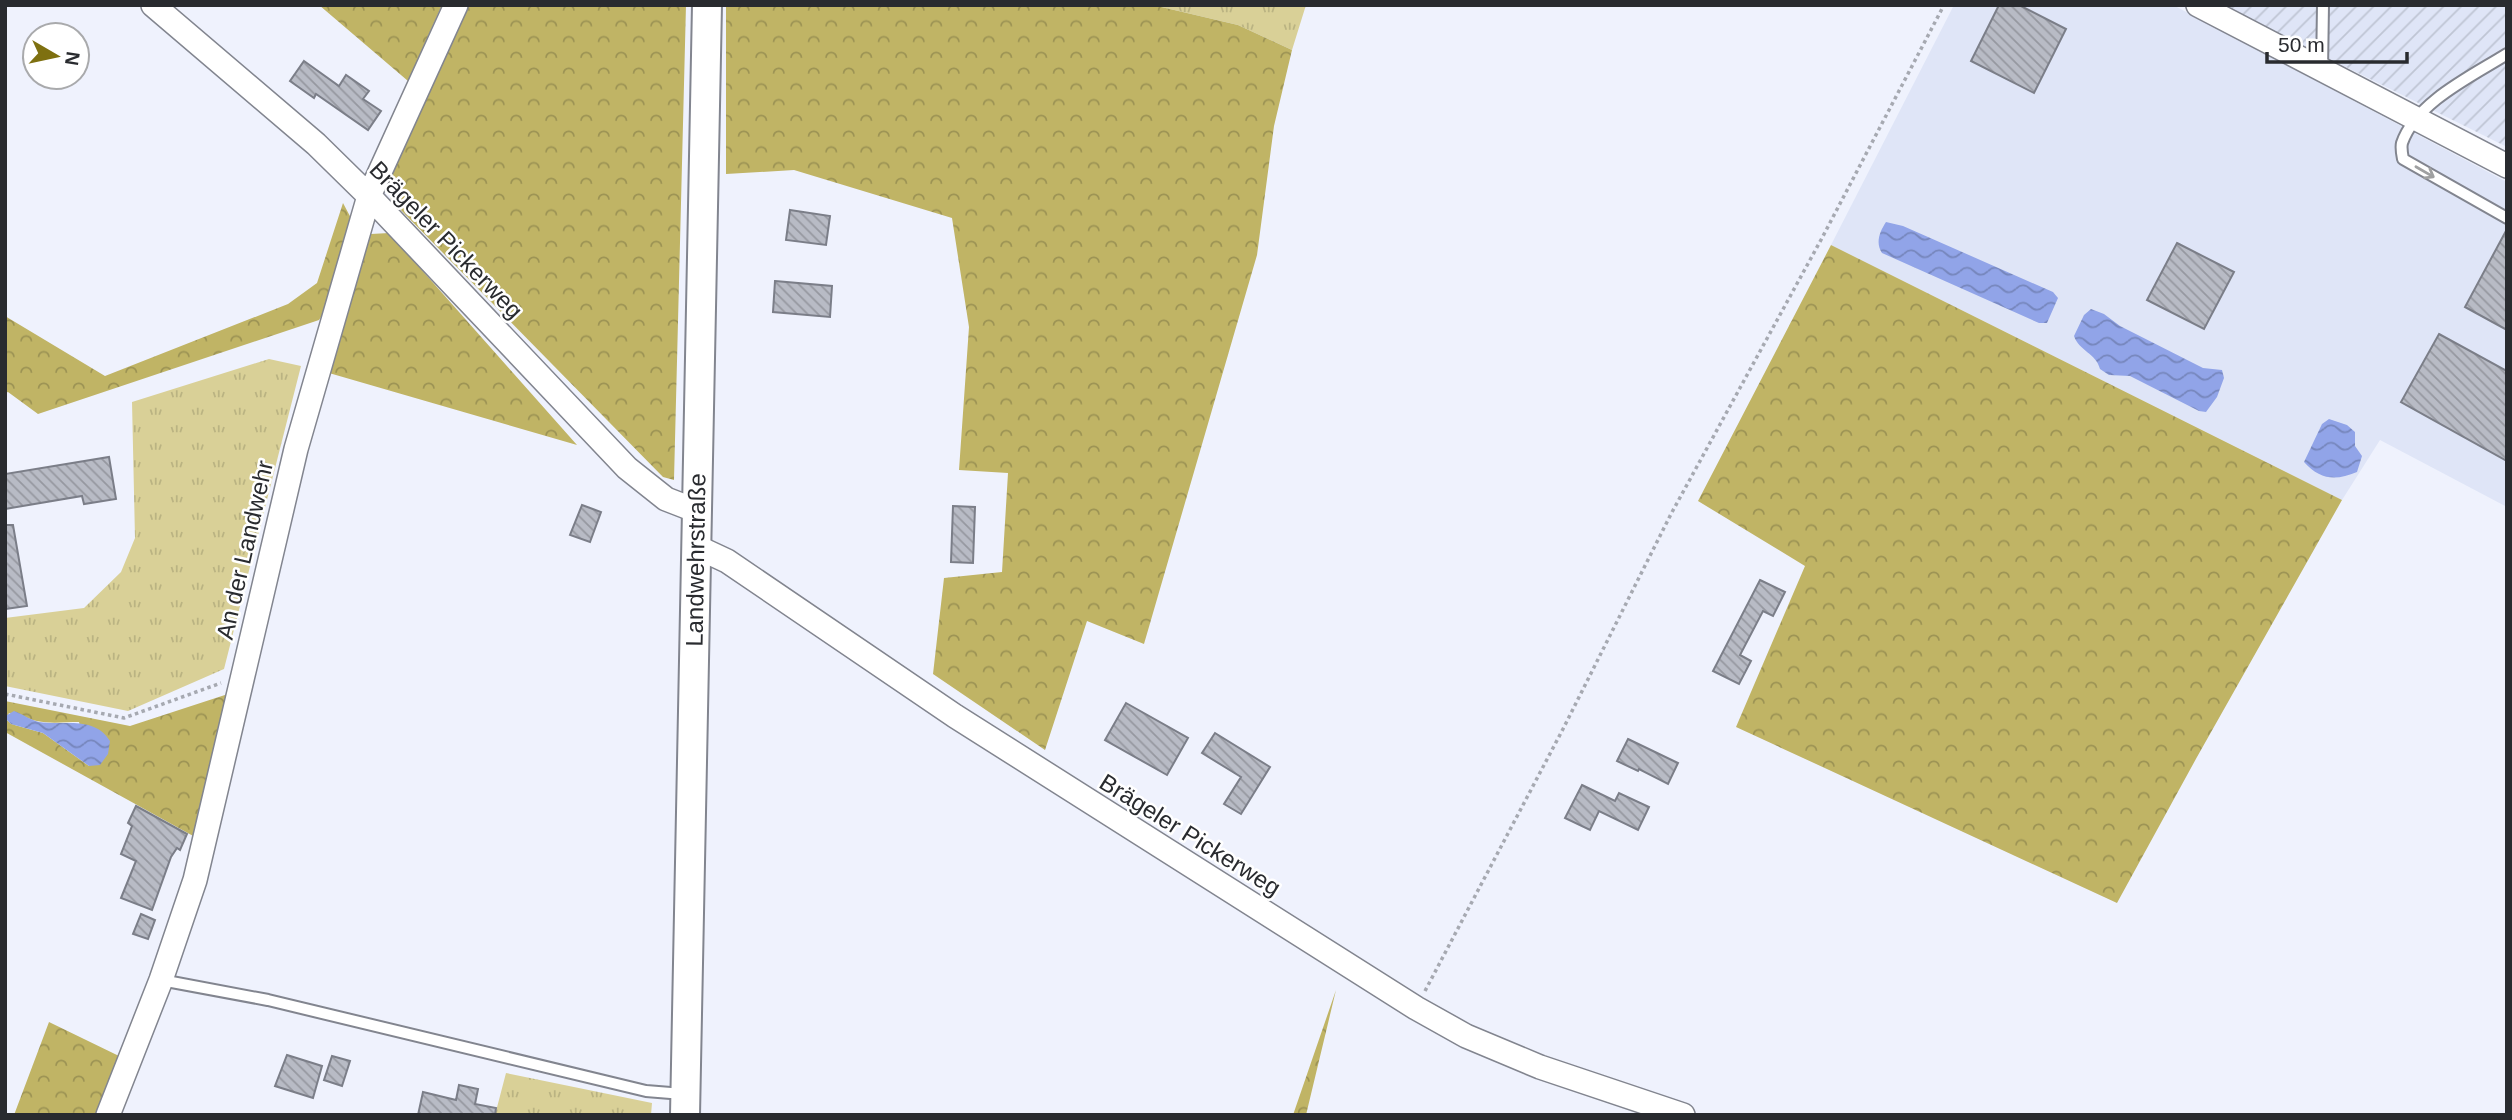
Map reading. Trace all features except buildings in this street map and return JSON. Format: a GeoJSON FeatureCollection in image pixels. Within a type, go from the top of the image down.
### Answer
{"type":"FeatureCollection","features":[{"type":"Feature","properties":{"kind":"street","name":"Brägeler Pickerweg"},"geometry":{"type":"LineString","coordinates":[[153,5],[316,144],[369,195],[628,468],[666,499],[698,512]]}},
{"type":"Feature","properties":{"kind":"street","name":"An der Landwehr"},"geometry":{"type":"LineString","coordinates":[[108,1115],[161,980],[195,880],[296,449],[369,195],[456,5]]}},
{"type":"Feature","properties":{"kind":"street","name":"Landwehrstraße"},"geometry":{"type":"LineString","coordinates":[[685,1105],[707,5]]}},
{"type":"Feature","properties":{"kind":"street"},"geometry":{"type":"LineString","coordinates":[[2198,5],[2507,166]]}},
{"type":"Feature","properties":{"kind":"street","name":"Brägeler Pickerweg"},"geometry":{"type":"LineString","coordinates":[[697,547],[727,561],[955,716],[1416,1008],[1466,1036],[1540,1067],[1683,1115]]}},
{"type":"Feature","properties":{"kind":"lane"},"geometry":{"type":"LineString","coordinates":[[2322,71],[2324,7]]}},
{"type":"Feature","properties":{"kind":"lane"},"geometry":{"type":"LineString","coordinates":[[2507,54],[2429,104],[2402,144],[2403,159],[2507,218]]}},
{"type":"Feature","properties":{"kind":"lane"},"geometry":{"type":"LineString","coordinates":[[161,980],[268,1000],[667,1094],[685,1105]]}},
{"type":"Feature","properties":{"kind":"path"},"geometry":{"type":"LineString","coordinates":[[1416,1008],[1563,729],[1671,514],[1822,238],[1944,5]]}},
{"type":"Feature","properties":{"kind":"path"},"geometry":{"type":"LineString","coordinates":[[5,694],[124,718],[243,675]]}},
{"type":"Feature","properties":{"kind":"shaded area"},"geometry":{"type":"Polygon","coordinates":[[[1954,5],[2173,5],[2507,182],[2507,507],[2380,440],[2342,500],[1831,245],[1954,5]]]}},
{"type":"Feature","properties":{"kind":"shaded area"},"geometry":{"type":"Polygon","coordinates":[[[2221,5],[2507,5],[2507,147],[2221,5]]]}},
{"type":"Feature","properties":{"kind":"green space"},"geometry":{"type":"Polygon","coordinates":[[[319,5],[442,5],[408,81],[319,5]]]}},
{"type":"Feature","properties":{"kind":"green space"},"geometry":{"type":"Polygon","coordinates":[[[466,5],[686,5],[674,480],[663,477],[391,200],[389,175],[466,5]]]}},
{"type":"Feature","properties":{"kind":"green space"},"geometry":{"type":"Polygon","coordinates":[[[726,5],[1153,5],[1238,25],[1292,50],[1274,126],[1257,255],[1144,644],[1087,621],[1045,750],[933,674],[944,578],[1002,572],[1008,473],[959,470],[969,327],[952,218],[794,170],[726,174],[726,5]]]}},
{"type":"Feature","properties":{"kind":"green space"},"geometry":{"type":"Polygon","coordinates":[[[1153,5],[1306,5],[1292,50],[1238,25],[1153,5]]]}},
{"type":"Feature","properties":{"kind":"green space"},"geometry":{"type":"Polygon","coordinates":[[[343,203],[352,220],[331,302],[319,320],[38,414],[8,392],[5,393],[5,316],[105,376],[288,304],[317,283],[343,203]]]}},
{"type":"Feature","properties":{"kind":"green space"},"geometry":{"type":"Polygon","coordinates":[[[389,233],[577,445],[329,373],[371,234],[389,233]]]}},
{"type":"Feature","properties":{"kind":"green space"},"geometry":{"type":"Polygon","coordinates":[[[1831,245],[2342,500],[2117,903],[1736,727],[1805,566],[1698,501],[1831,245]]]}},
{"type":"Feature","properties":{"kind":"green space"},"geometry":{"type":"Polygon","coordinates":[[[269,359],[301,366],[224,669],[128,711],[5,686],[5,618],[84,608],[121,572],[135,538],[132,402],[269,359]]]}},
{"type":"Feature","properties":{"kind":"green space"},"geometry":{"type":"Polygon","coordinates":[[[231,693],[195,837],[5,732],[5,701],[130,726],[231,693]],[[9,713],[6,719],[11,724],[43,733],[89,766],[79,722],[42,722],[9,713]]]}},
{"type":"Feature","properties":{"kind":"green space"},"geometry":{"type":"Polygon","coordinates":[[[1336,990],[1306,1115],[1293,1115],[1336,990]]]}},
{"type":"Feature","properties":{"kind":"green space"},"geometry":{"type":"Polygon","coordinates":[[[49,1022],[119,1056],[96,1115],[14,1115],[49,1022]]]}},
{"type":"Feature","properties":{"kind":"green space"},"geometry":{"type":"Polygon","coordinates":[[[506,1073],[652,1103],[651,1115],[495,1115],[506,1073]]]}},
{"type":"Feature","properties":{"kind":"water"},"geometry":{"type":"Polygon","coordinates":[[[1886,222],[1903,226],[2053,292],[2058,298],[2047,323],[2039,323],[1882,253],[1879,237],[1886,222]]]}},
{"type":"Feature","properties":{"kind":"water"},"geometry":{"type":"Polygon","coordinates":[[[2091,309],[2203,368],[2222,370],[2224,378],[2217,397],[2206,412],[2130,376],[2109,375],[2100,369],[2095,359],[2074,336],[2084,315],[2091,309]]]}},
{"type":"Feature","properties":{"kind":"water"},"geometry":{"type":"Polygon","coordinates":[[[2329,419],[2347,425],[2355,432],[2355,446],[2362,456],[2357,472],[2342,477],[2329,477],[2316,472],[2304,462],[2322,424],[2329,419]]]}},
{"type":"Feature","properties":{"kind":"water"},"geometry":{"type":"Polygon","coordinates":[[[14,711],[39,722],[78,723],[96,728],[110,741],[108,754],[100,765],[89,766],[43,733],[11,724],[6,719],[7,715],[14,711]]]}}]}
